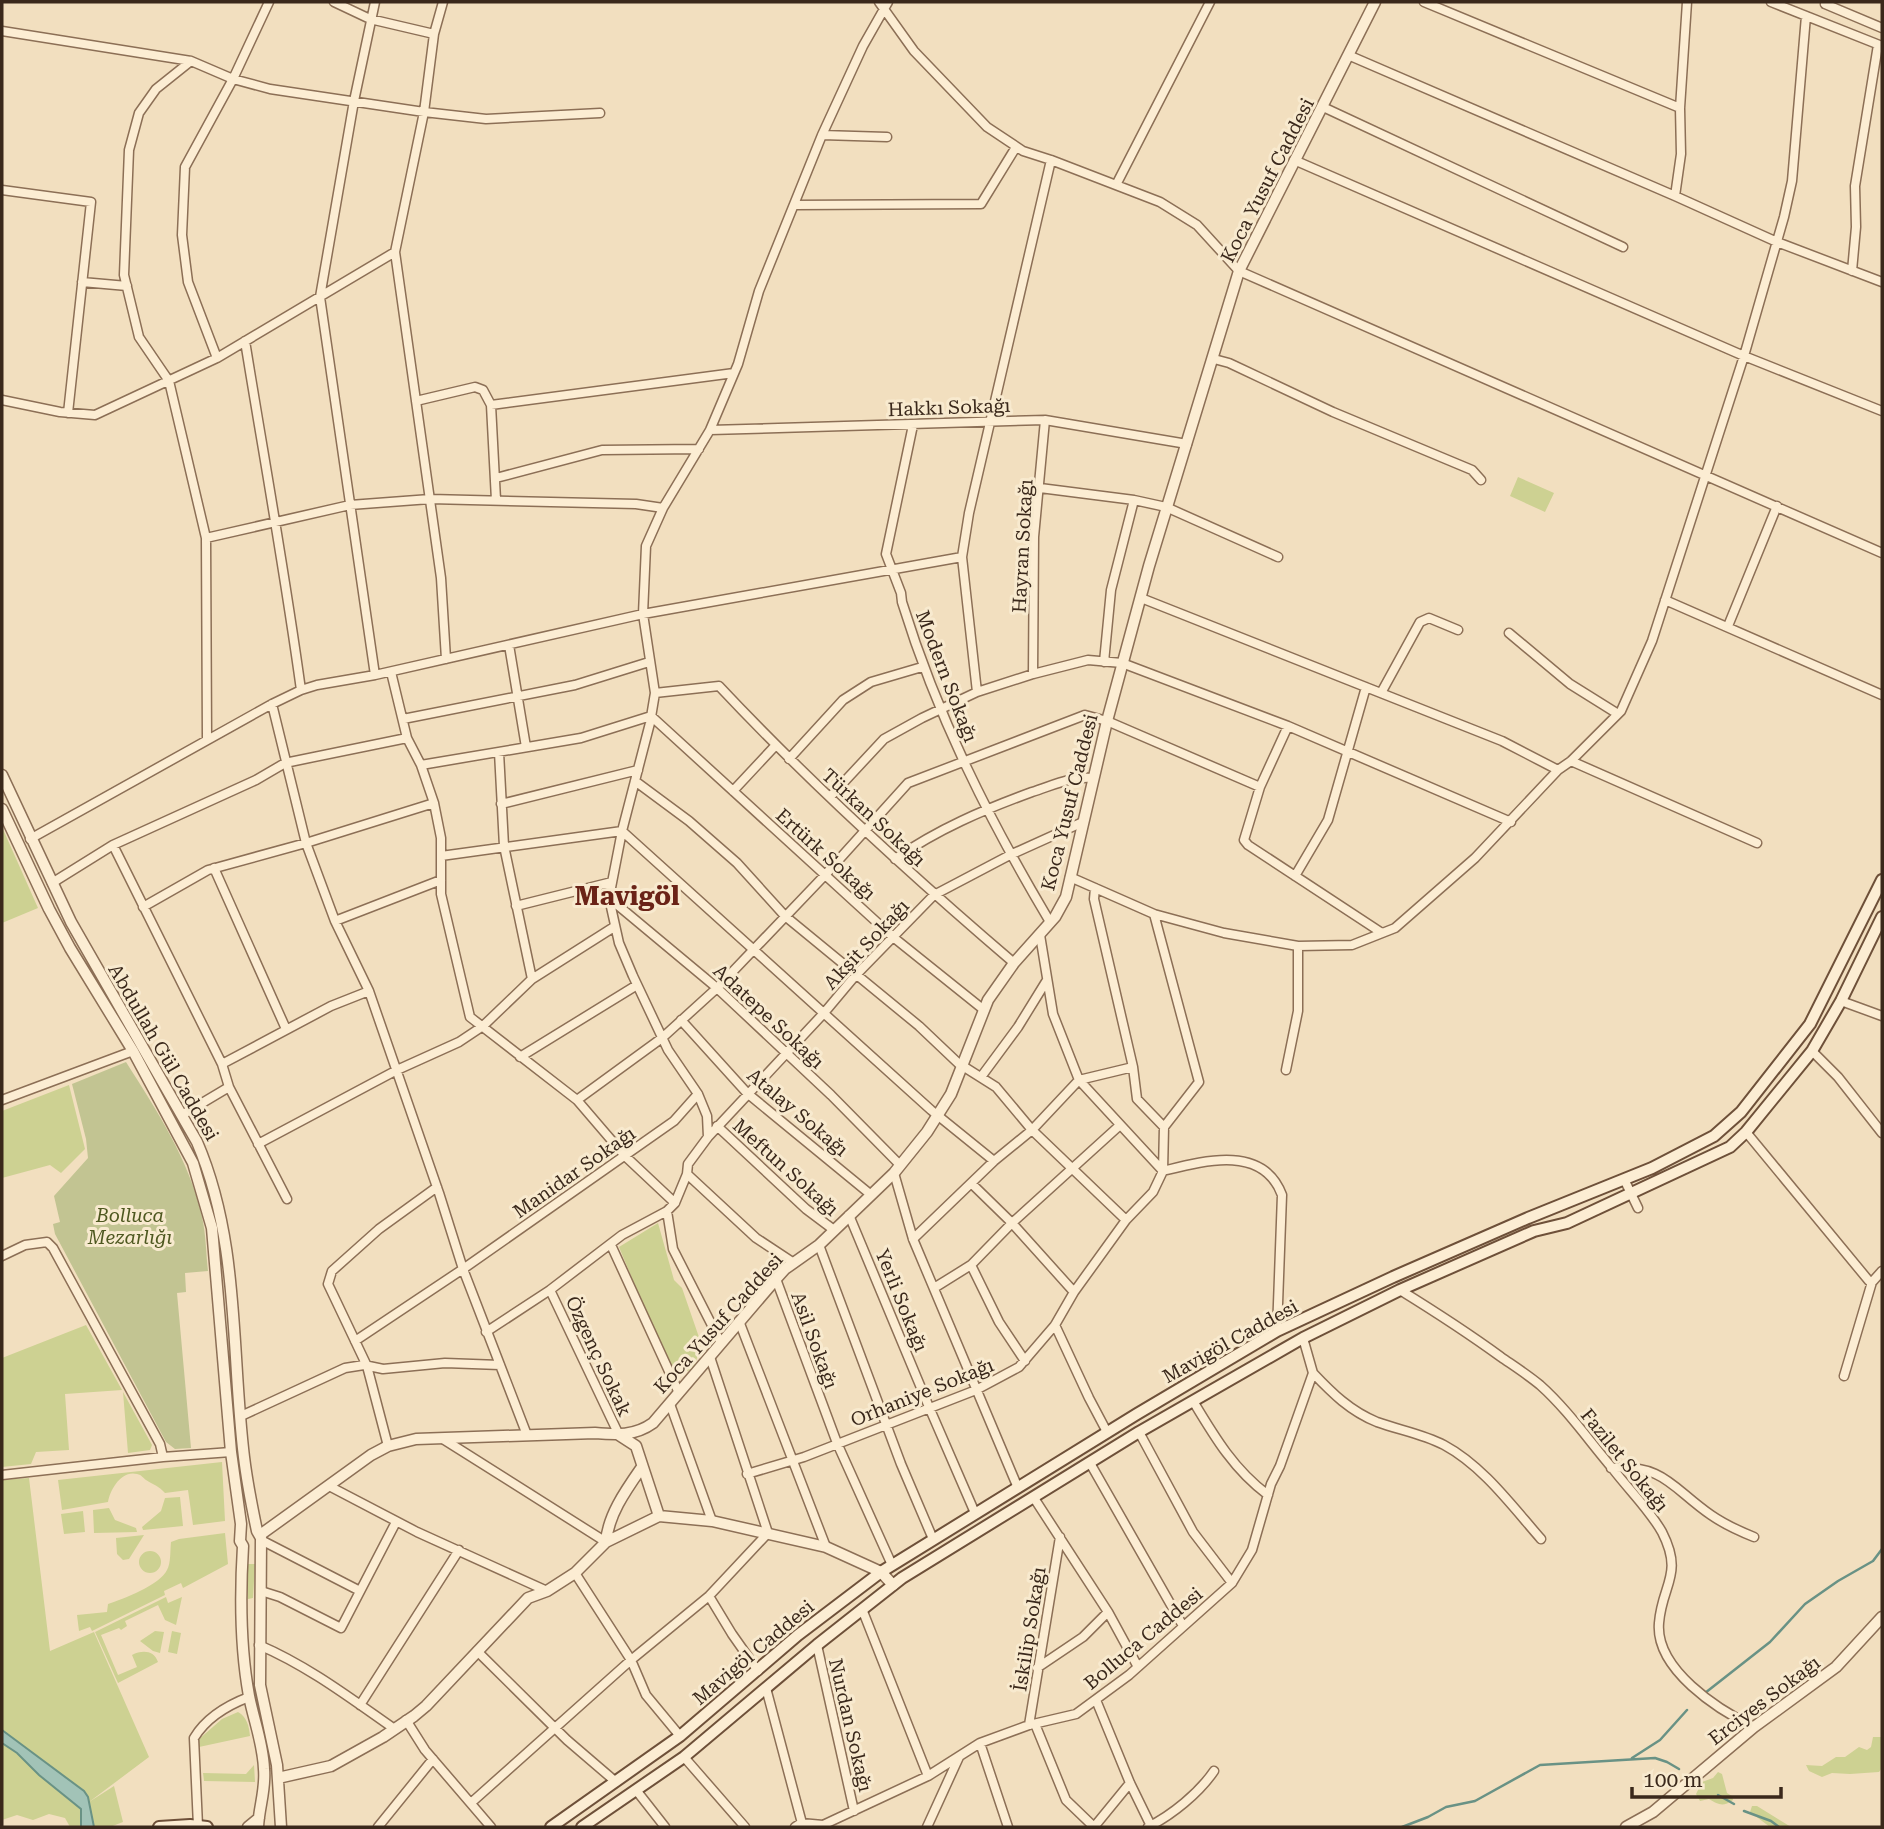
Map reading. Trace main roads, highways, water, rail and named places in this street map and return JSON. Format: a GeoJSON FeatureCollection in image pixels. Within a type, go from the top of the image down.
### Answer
{"type":"FeatureCollection","features":[{"type":"Feature","properties":{"kind":"main road","name":"Mavigöl Caddesi"},"geometry":{"type":"LineString","coordinates":[[551,1827],[680,1736],[798,1635],[892,1564],[1107,1432],[1278,1331],[1405,1271],[1624,1179],[1714,1136],[1741,1112],[1818,1012],[1882,880]]}},
{"type":"Feature","properties":{"kind":"main road","name":"Mavigöl Caddesi"},"geometry":{"type":"LineString","coordinates":[[582,1827],[684,1756],[893,1585],[1139,1432],[1303,1338],[1400,1290],[1534,1231],[1567,1223],[1721,1153],[1746,1132],[1812,1051],[1882,919]]}},
{"type":"Feature","properties":{"kind":"main road"},"geometry":{"type":"LineString","coordinates":[[159,1827],[203,1827]]}},
{"type":"Feature","properties":{"kind":"water"},"geometry":{"type":"Polygon","coordinates":[[[2,1730],[84,1791],[88,1797],[94,1827],[81,1827],[81,1809],[2,1743],[2,1730]]]}},
{"type":"Feature","properties":{"kind":"waterway"},"geometry":{"type":"LineString","coordinates":[[1705,1693],[1770,1642],[1805,1604],[1873,1561],[1882,1549]]}},
{"type":"Feature","properties":{"kind":"waterway"},"geometry":{"type":"LineString","coordinates":[[1632,1758],[1660,1740],[1687,1710]]}},
{"type":"Feature","properties":{"kind":"waterway"},"geometry":{"type":"LineString","coordinates":[[1402,1827],[1446,1807],[1475,1801],[1540,1765],[1655,1758],[1679,1769]]}},
{"type":"Feature","properties":{"kind":"waterway"},"geometry":{"type":"LineString","coordinates":[[1718,1795],[1734,1804]]}},
{"type":"Feature","properties":{"kind":"waterway"},"geometry":{"type":"LineString","coordinates":[[1744,1811],[1771,1821],[1779,1827]]}},
{"type":"Feature","properties":{"kind":"district","name":"Mavigöl"},"geometry":{"type":"Point","coordinates":[627,896]}},
{"type":"Feature","properties":{"kind":"park label","name":"Bolluca Mezarlığı"},"geometry":{"type":"Point","coordinates":[130,1226]}}]}
